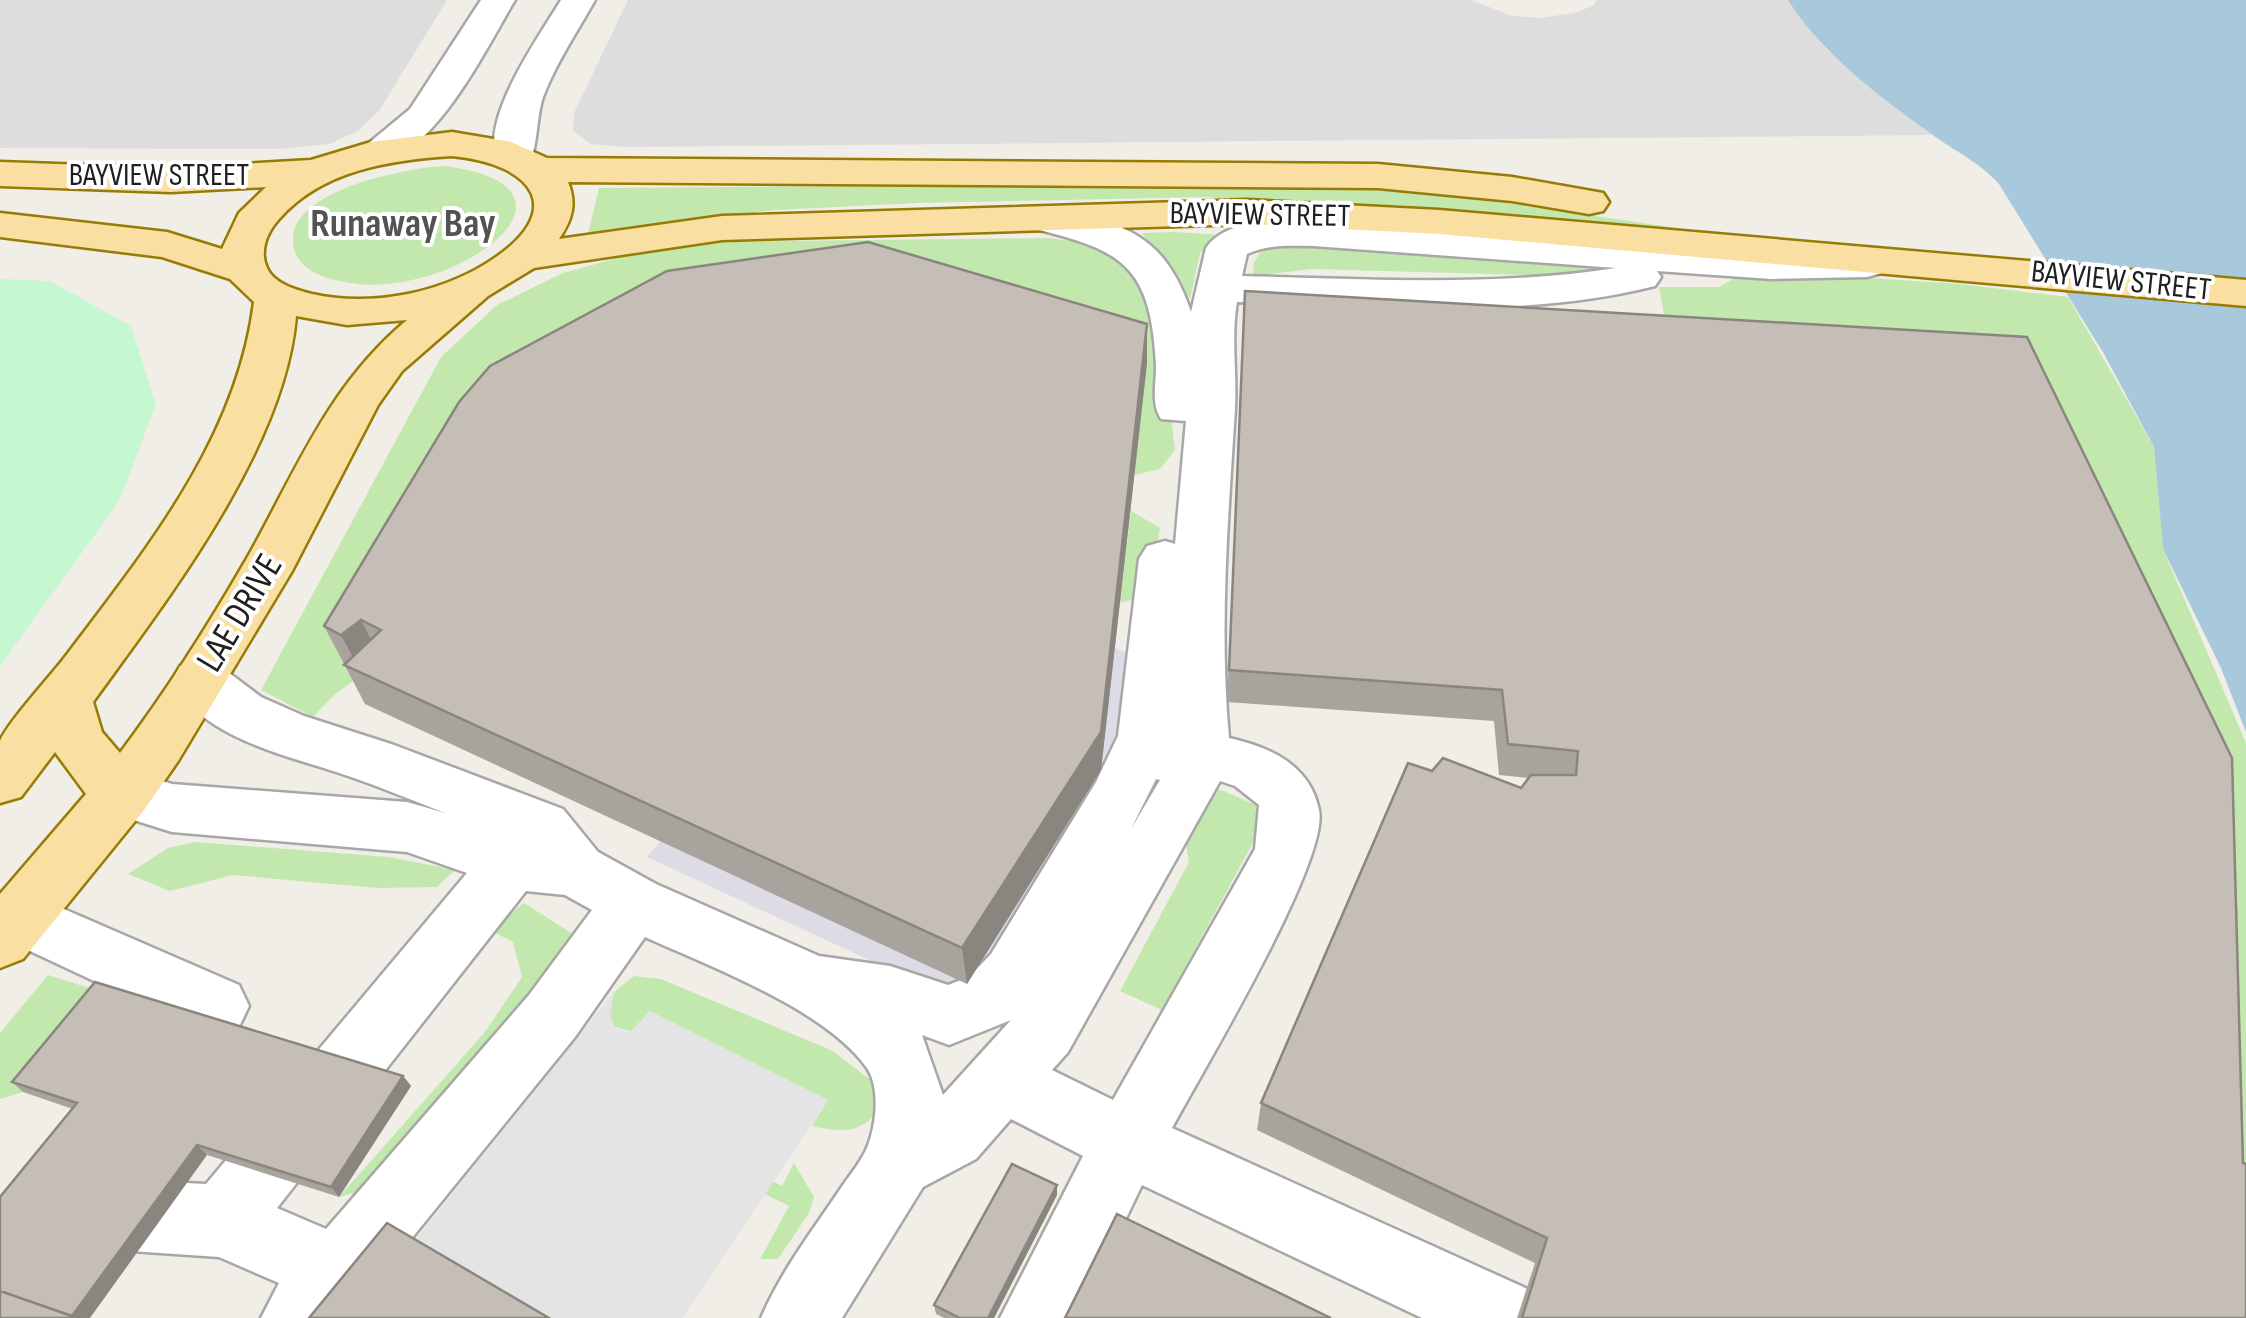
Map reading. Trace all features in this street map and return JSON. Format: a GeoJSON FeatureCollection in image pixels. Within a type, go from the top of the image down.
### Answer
{"type":"FeatureCollection","features":[{"type":"Feature","properties":{"kind":"main road","name":"BAYVIEW STREET"},"geometry":{"type":"LineString","coordinates":[[0,174],[171,180],[318,172],[378,152],[452,144],[527,163],[1378,176],[1512,190],[1997,269]]}},
{"type":"Feature","properties":{"kind":"main road"},"geometry":{"type":"LineString","coordinates":[[472,287],[523,256],[544,234],[554,210],[552,188],[527,163]]}},
{"type":"Feature","properties":{"kind":"main road"},"geometry":{"type":"LineString","coordinates":[[0,780],[91,668],[235,445],[267,366],[261,284],[242,250],[249,229],[264,208],[318,172]]}},
{"type":"Feature","properties":{"kind":"main road","name":"BAYVIEW STREET"},"geometry":{"type":"LineString","coordinates":[[523,256],[722,228],[1194,211],[1320,215],[1997,269],[2246,293]]}},
{"type":"Feature","properties":{"kind":"main road","name":"BAYVIEW STREET"},"geometry":{"type":"LineString","coordinates":[[0,224],[167,245],[316,310],[367,312],[421,304],[472,287]]}},
{"type":"Feature","properties":{"kind":"main road","name":"LAE DRIVE"},"geometry":{"type":"LineString","coordinates":[[10,929],[123,793],[200,681],[266,571],[356,401],[386,361],[472,287]]}},
{"type":"Feature","properties":{"kind":"main road"},"geometry":{"type":"LineString","coordinates":[[64,700],[82,752],[123,793]]}},
{"type":"Feature","properties":{"kind":"street"},"geometry":{"type":"LineString","coordinates":[[378,152],[424,117],[498,0]]}},
{"type":"Feature","properties":{"kind":"street"},"geometry":{"type":"LineString","coordinates":[[527,163],[512,132],[520,109],[578,0]]}},
{"type":"Feature","properties":{"kind":"street"},"geometry":{"type":"LineString","coordinates":[[812,983],[890,995],[950,1015],[992,998],[1014,974],[1129,777],[1147,736],[1154,695],[1179,396],[1177,362],[1160,289],[1135,252],[1108,235],[1046,219]]}},
{"type":"Feature","properties":{"kind":"street"},"geometry":{"type":"LineString","coordinates":[[898,1163],[951,1136],[1044,1032],[1189,784],[1202,754],[1197,693],[1198,586],[1212,396],[1211,324],[1227,248],[1250,236],[1270,233],[1772,266],[1910,262]]}},
{"type":"Feature","properties":{"kind":"street"},"geometry":{"type":"LineString","coordinates":[[200,681],[241,712],[284,732],[373,761],[542,826],[576,870],[634,903],[812,983],[872,1028],[896,1052],[907,1082],[910,1114],[898,1163],[799,1318]]}},
{"type":"Feature","properties":{"kind":"street"},"geometry":{"type":"LineString","coordinates":[[1038,1318],[1290,843],[1288,803],[1274,782],[1250,768],[1202,754],[1182,755],[1129,777]]}},
{"type":"Feature","properties":{"kind":"street"},"geometry":{"type":"LineString","coordinates":[[123,793],[172,808],[408,827],[446,837],[511,864],[576,870]]}},
{"type":"Feature","properties":{"kind":"street"},"geometry":{"type":"LineString","coordinates":[[222,1220],[511,864]]}},
{"type":"Feature","properties":{"kind":"street"},"geometry":{"type":"LineString","coordinates":[[10,929],[216,1006],[104,1138],[35,1209],[222,1220],[318,1295],[552,1016],[634,903]]}},
{"type":"Feature","properties":{"kind":"street"},"geometry":{"type":"LineString","coordinates":[[1001,1079],[1505,1318]]}},
{"type":"Feature","properties":{"kind":"shaded area"},"geometry":{"type":"Polygon","coordinates":[[[0,0],[447,0],[379,111],[358,131],[329,144],[280,149],[0,148],[0,0]]]}},
{"type":"Feature","properties":{"kind":"shaded area"},"geometry":{"type":"Polygon","coordinates":[[[628,0],[1471,0],[1512,16],[1540,18],[1574,13],[1593,6],[1597,0],[1788,0],[1828,51],[1932,135],[627,147],[591,144],[573,131],[574,113],[628,0]]]}},
{"type":"Feature","properties":{"kind":"shaded area"},"geometry":{"type":"Polygon","coordinates":[[[1115,648],[1138,657],[1147,688],[1141,752],[1120,770],[996,970],[967,996],[938,992],[647,857],[661,841],[967,983],[1101,770],[1115,648]]]}},
{"type":"Feature","properties":{"kind":"shaded area"},"geometry":{"type":"Polygon","coordinates":[[[614,992],[610,1016],[614,1026],[629,1033],[650,1011],[828,1100],[683,1318],[527,1318],[409,1248],[614,992]]]}},
{"type":"Feature","properties":{"kind":"green space"},"geometry":{"type":"Polygon","coordinates":[[[443,166],[492,178],[514,196],[513,218],[495,241],[464,261],[425,277],[382,284],[327,278],[299,260],[294,233],[303,215],[322,200],[374,179],[443,166]]]}},
{"type":"Feature","properties":{"kind":"green space"},"geometry":{"type":"Polygon","coordinates":[[[1241,183],[1409,189],[1910,262],[1420,211],[1205,197],[775,210],[588,234],[599,188],[1241,183]]]}},
{"type":"Feature","properties":{"kind":"green space"},"geometry":{"type":"Polygon","coordinates":[[[1142,233],[1221,235],[1200,253],[1190,299],[1142,233]]]}},
{"type":"Feature","properties":{"kind":"green space"},"geometry":{"type":"Polygon","coordinates":[[[1049,238],[1111,247],[1148,289],[1168,390],[1175,450],[1160,469],[1134,475],[1146,363],[362,674],[313,717],[261,690],[441,357],[497,305],[563,273],[632,254],[700,242],[1049,238]]]}},
{"type":"Feature","properties":{"kind":"green space"},"geometry":{"type":"Polygon","coordinates":[[[1318,242],[1638,262],[1596,277],[1312,269],[1253,276],[1254,262],[1264,247],[1318,242]]]}},
{"type":"Feature","properties":{"kind":"green space"},"geometry":{"type":"Polygon","coordinates":[[[1749,270],[1960,284],[2068,297],[2154,447],[2163,549],[2246,743],[2246,1179],[1670,348],[1659,287],[1719,287],[1749,270]]]}},
{"type":"Feature","properties":{"kind":"green space"},"geometry":{"type":"Polygon","coordinates":[[[0,279],[50,281],[131,326],[156,405],[119,501],[0,666],[0,279]]]}},
{"type":"Feature","properties":{"kind":"green space"},"geometry":{"type":"Polygon","coordinates":[[[1131,511],[1160,528],[1150,595],[1120,603],[1131,511]]]}},
{"type":"Feature","properties":{"kind":"green space"},"geometry":{"type":"Polygon","coordinates":[[[1214,787],[1256,805],[1255,839],[1162,1010],[1120,991],[1189,862],[1181,817],[1214,787]]]}},
{"type":"Feature","properties":{"kind":"green space"},"geometry":{"type":"Polygon","coordinates":[[[196,842],[389,857],[455,870],[437,887],[377,888],[233,875],[170,891],[128,874],[168,848],[196,842]]]}},
{"type":"Feature","properties":{"kind":"green space"},"geometry":{"type":"Polygon","coordinates":[[[524,903],[579,938],[372,1188],[339,1197],[485,1032],[522,977],[513,942],[490,930],[524,903]]]}},
{"type":"Feature","properties":{"kind":"green space"},"geometry":{"type":"Polygon","coordinates":[[[48,975],[105,993],[23,1092],[0,1099],[0,1033],[48,975]]]}},
{"type":"Feature","properties":{"kind":"green space"},"geometry":{"type":"Polygon","coordinates":[[[634,976],[661,979],[833,1051],[873,1082],[878,1111],[864,1124],[848,1130],[812,1126],[828,1100],[614,1026],[610,1016],[614,992],[634,976]]]}},
{"type":"Feature","properties":{"kind":"green space"},"geometry":{"type":"Polygon","coordinates":[[[590,1092],[782,1186],[794,1163],[814,1197],[809,1213],[778,1259],[760,1259],[789,1206],[566,1096],[590,1092]]]}},
{"type":"Feature","properties":{"kind":"water"},"geometry":{"type":"Polygon","coordinates":[[[1788,0],[2246,0],[2246,732],[2221,668],[2163,549],[2154,447],[2104,354],[1999,184],[1853,73],[1817,38],[1788,0]]]}},
{"type":"Feature","properties":{"kind":"building"},"geometry":{"type":"Polygon","coordinates":[[[868,242],[1147,324],[1101,732],[962,948],[344,665],[381,630],[361,620],[341,635],[324,626],[459,402],[490,366],[667,271],[868,242]]]}},
{"type":"Feature","properties":{"kind":"building"},"geometry":{"type":"Polygon","coordinates":[[[1245,291],[2027,337],[2232,758],[2246,1164],[2246,1318],[1522,1318],[1547,1238],[1261,1103],[1408,763],[1432,771],[1443,758],[1521,788],[1531,775],[1576,775],[1578,751],[1508,744],[1502,690],[1229,670],[1245,291]]]}},
{"type":"Feature","properties":{"kind":"building"},"geometry":{"type":"Polygon","coordinates":[[[95,982],[403,1076],[331,1187],[197,1145],[72,1316],[0,1291],[0,1197],[77,1103],[12,1082],[95,982]]]}},
{"type":"Feature","properties":{"kind":"building"},"geometry":{"type":"Polygon","coordinates":[[[1012,1164],[1057,1185],[988,1318],[960,1318],[934,1305],[1012,1164]]]}},
{"type":"Feature","properties":{"kind":"building"},"geometry":{"type":"Polygon","coordinates":[[[1117,1214],[1331,1318],[1065,1318],[1117,1214]]]}},
{"type":"Feature","properties":{"kind":"building"},"geometry":{"type":"Polygon","coordinates":[[[387,1223],[549,1318],[309,1318],[387,1223]]]}},
{"type":"Feature","properties":{"kind":"building"},"geometry":{"type":"Polygon","coordinates":[[[0,1291],[77,1318],[0,1318],[0,1291]]]}},
{"type":"Feature","properties":{"kind":"district","name":"Runaway Bay"},"geometry":{"type":"Point","coordinates":[403,224]}}]}
